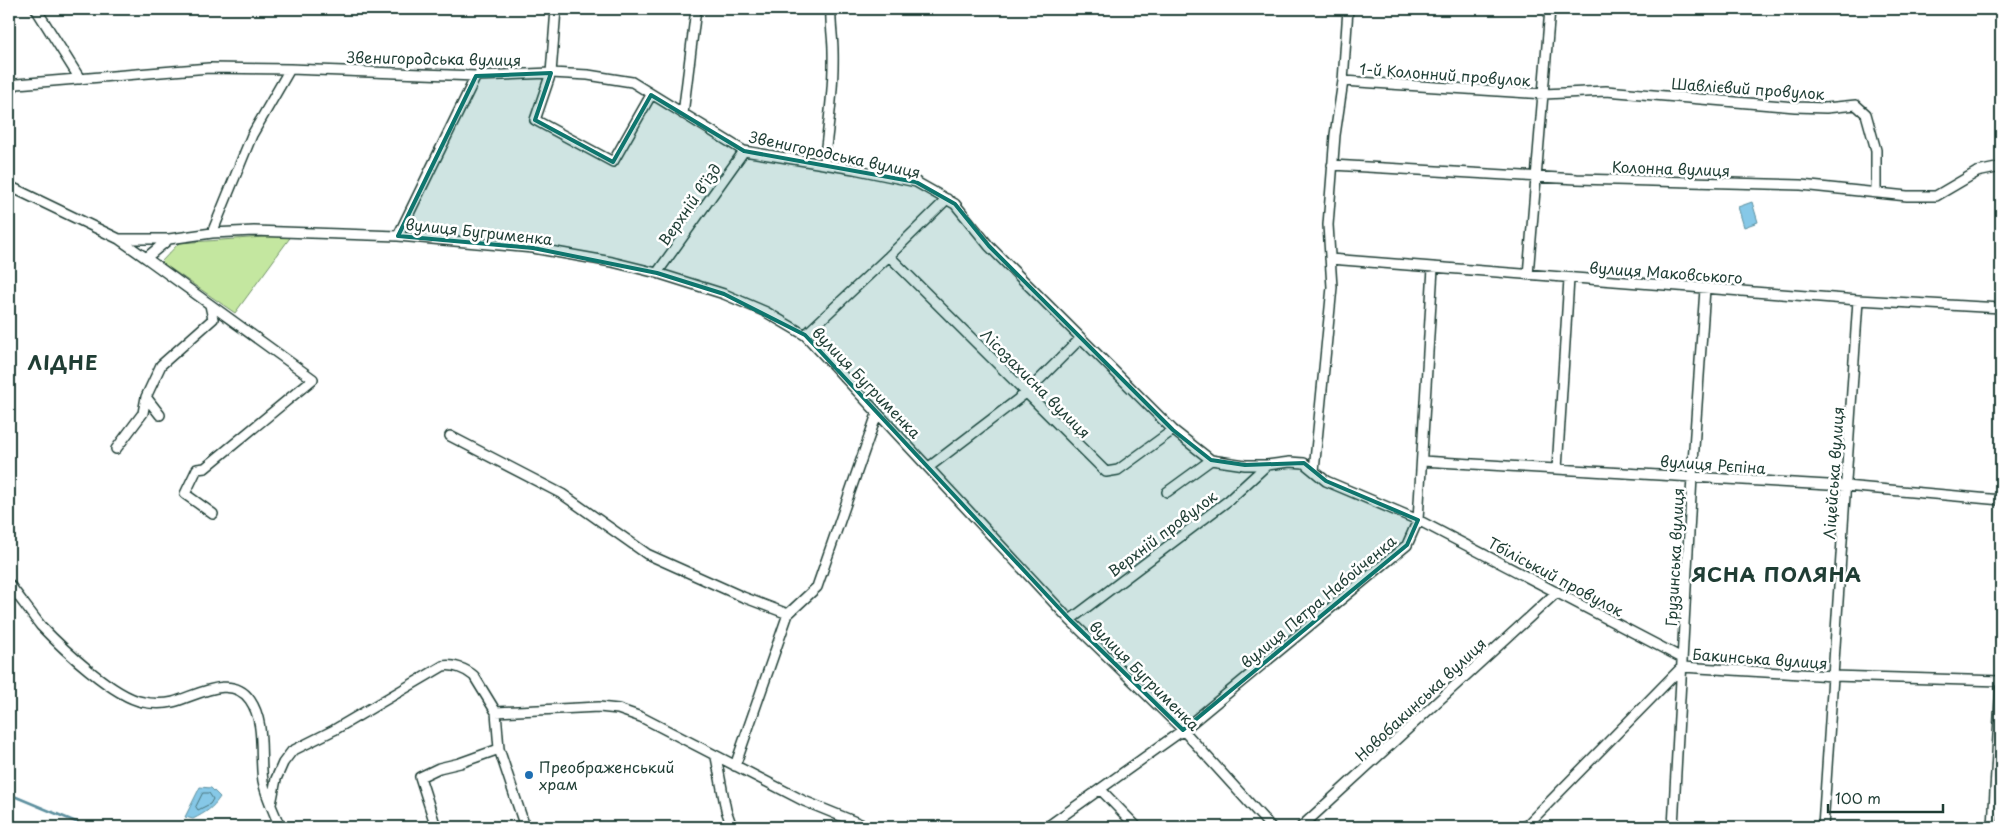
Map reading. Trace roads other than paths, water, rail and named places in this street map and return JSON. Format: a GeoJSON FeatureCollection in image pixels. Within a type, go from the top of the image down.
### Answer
{"type":"FeatureCollection","features":[{"type":"Feature","properties":{"kind":"street"},"geometry":{"type":"LineString","coordinates":[[9,90],[17,84],[80,79],[36,9]]}},
{"type":"Feature","properties":{"kind":"street"},"geometry":{"type":"LineString","coordinates":[[556,9],[551,73],[535,120],[613,162],[651,95]]}},
{"type":"Feature","properties":{"kind":"street"},"geometry":{"type":"LineString","coordinates":[[683,114],[696,9]]}},
{"type":"Feature","properties":{"kind":"street"},"geometry":{"type":"LineString","coordinates":[[824,164],[832,95],[833,50],[830,26],[831,9]]}},
{"type":"Feature","properties":{"kind":"street"},"geometry":{"type":"LineString","coordinates":[[1314,471],[1332,287],[1328,225],[1332,165],[1343,81],[1348,9]]}},
{"type":"Feature","properties":{"kind":"street"},"geometry":{"type":"LineString","coordinates":[[1528,276],[1550,9],[1546,9]]}},
{"type":"Feature","properties":{"kind":"street","name":"Звенигородська вулиця"},"geometry":{"type":"LineString","coordinates":[[80,79],[209,68],[476,76],[551,73],[588,75],[632,82],[744,151],[916,182],[947,199],[955,204],[989,246],[1173,430],[1211,460],[1245,465],[1304,463],[1326,480],[1418,520]]}},
{"type":"Feature","properties":{"kind":"street"},"geometry":{"type":"LineString","coordinates":[[212,233],[252,135],[290,69]]}},
{"type":"Feature","properties":{"kind":"street"},"geometry":{"type":"LineString","coordinates":[[398,236],[476,76]]}},
{"type":"Feature","properties":{"kind":"street","name":"1-й Колонний провулок"},"geometry":{"type":"LineString","coordinates":[[1343,81],[1544,94]]}},
{"type":"Feature","properties":{"kind":"street","name":"Шавлієвий провулок"},"geometry":{"type":"LineString","coordinates":[[1544,94],[1606,91],[1795,107],[1826,108],[1856,105],[1866,114],[1876,150],[1876,192]]}},
{"type":"Feature","properties":{"kind":"street","name":"Верхній в'їзд"},"geometry":{"type":"LineString","coordinates":[[657,273],[744,151]]}},
{"type":"Feature","properties":{"kind":"street","name":"Колонна вулиця"},"geometry":{"type":"LineString","coordinates":[[1332,165],[1537,176],[1800,185],[1907,196],[1936,196],[1976,172],[2001,167]]}},
{"type":"Feature","properties":{"kind":"street","name":"вулиця Бугрименка"},"geometry":{"type":"LineString","coordinates":[[9,186],[119,239],[169,239],[254,230],[398,236],[533,248],[612,262],[657,273],[724,294],[766,312],[805,335],[1070,620],[1183,730],[1271,827]]}},
{"type":"Feature","properties":{"kind":"street"},"geometry":{"type":"LineString","coordinates":[[805,335],[947,199]]}},
{"type":"Feature","properties":{"kind":"street"},"geometry":{"type":"LineString","coordinates":[[119,239],[313,379],[205,468],[197,469],[184,494],[213,514]]}},
{"type":"Feature","properties":{"kind":"street"},"geometry":{"type":"LineString","coordinates":[[146,258],[169,239]]}},
{"type":"Feature","properties":{"kind":"street","name":"Лісозахисна вулиця"},"geometry":{"type":"LineString","coordinates":[[889,256],[1106,472],[1118,470],[1173,430]]}},
{"type":"Feature","properties":{"kind":"street","name":"вулиця Маковського"},"geometry":{"type":"LineString","coordinates":[[1330,259],[1705,289],[2001,308]]}},
{"type":"Feature","properties":{"kind":"street","name":"вулиця Петра Набойченка"},"geometry":{"type":"LineString","coordinates":[[1047,827],[1183,730],[1407,545],[1418,520],[1433,268]]}},
{"type":"Feature","properties":{"kind":"street"},"geometry":{"type":"LineString","coordinates":[[1557,469],[1569,279]]}},
{"type":"Feature","properties":{"kind":"street","name":"Грузинська вулиця"},"geometry":{"type":"LineString","coordinates":[[1673,827],[1692,477],[1705,289]]}},
{"type":"Feature","properties":{"kind":"street","name":"Ліцейська вулиця"},"geometry":{"type":"LineString","coordinates":[[1823,827],[1858,300]]}},
{"type":"Feature","properties":{"kind":"street"},"geometry":{"type":"LineString","coordinates":[[116,449],[143,413],[146,397],[161,365],[213,319],[210,305]]}},
{"type":"Feature","properties":{"kind":"street"},"geometry":{"type":"LineString","coordinates":[[929,467],[1026,393],[1081,338]]}},
{"type":"Feature","properties":{"kind":"street"},"geometry":{"type":"LineString","coordinates":[[146,397],[160,415]]}},
{"type":"Feature","properties":{"kind":"street"},"geometry":{"type":"LineString","coordinates":[[735,766],[788,614],[817,588],[877,414]]}},
{"type":"Feature","properties":{"kind":"street"},"geometry":{"type":"LineString","coordinates":[[450,436],[562,494],[648,554],[744,597],[788,614]]}},
{"type":"Feature","properties":{"kind":"street"},"geometry":{"type":"LineString","coordinates":[[1167,492],[1211,460]]}},
{"type":"Feature","properties":{"kind":"street","name":"вулиця Рєпіна"},"geometry":{"type":"LineString","coordinates":[[1422,462],[1845,486],[2001,500]]}},
{"type":"Feature","properties":{"kind":"street","name":"Верхній провулок"},"geometry":{"type":"LineString","coordinates":[[1070,620],[1229,500],[1267,465]]}},
{"type":"Feature","properties":{"kind":"street","name":"Тбіліський провулок"},"geometry":{"type":"LineString","coordinates":[[1418,520],[1557,592],[1682,662]]}},
{"type":"Feature","properties":{"kind":"street"},"geometry":{"type":"LineString","coordinates":[[9,584],[42,626],[88,670],[130,699],[145,703],[172,702],[214,688],[225,687],[241,690],[250,700],[257,714],[262,742],[263,780],[270,804],[280,827]]}},
{"type":"Feature","properties":{"kind":"street","name":"Новобакинська вулиця"},"geometry":{"type":"LineString","coordinates":[[1301,827],[1557,592]]}},
{"type":"Feature","properties":{"kind":"street","name":"Бакинська вулиця"},"geometry":{"type":"LineString","coordinates":[[1525,827],[1682,662],[1833,676],[2001,680]]}},
{"type":"Feature","properties":{"kind":"street"},"geometry":{"type":"LineString","coordinates":[[270,804],[276,778],[283,763],[292,751],[334,730],[443,666],[450,665],[469,672],[474,676],[496,712],[499,749],[525,827]]}},
{"type":"Feature","properties":{"kind":"street"},"geometry":{"type":"LineString","coordinates":[[1993,827],[2001,680]]}},
{"type":"Feature","properties":{"kind":"street"},"geometry":{"type":"LineString","coordinates":[[496,712],[600,707],[618,709],[641,717],[804,801],[868,827]]}},
{"type":"Feature","properties":{"kind":"street"},"geometry":{"type":"LineString","coordinates":[[436,827],[420,777],[439,768],[460,764],[499,749]]}},
{"type":"Feature","properties":{"kind":"street"},"geometry":{"type":"LineString","coordinates":[[716,756],[726,810],[732,827]]}},
{"type":"Feature","properties":{"kind":"street"},"geometry":{"type":"LineString","coordinates":[[1100,789],[1137,827]]}},
{"type":"Feature","properties":{"kind":"water"},"geometry":{"type":"Polygon","coordinates":[[[1752,202],[1758,222],[1744,227],[1738,207],[1752,202]]]}},
{"type":"Feature","properties":{"kind":"water"},"geometry":{"type":"Polygon","coordinates":[[[200,787],[211,788],[220,797],[212,807],[201,815],[193,819],[185,817],[200,787]]]}},
{"type":"Feature","properties":{"kind":"waterway"},"geometry":{"type":"LineString","coordinates":[[9,794],[88,827]]}},
{"type":"Feature","properties":{"kind":"place","name":"Преображенський храм"},"geometry":{"type":"Point","coordinates":[529,775]}},
{"type":"Feature","properties":{"kind":"district","name":"ЛІДНЕ"},"geometry":{"type":"Point","coordinates":[63,362]}},
{"type":"Feature","properties":{"kind":"district","name":"ЯСНА ПОЛЯНА"},"geometry":{"type":"Point","coordinates":[1777,574]}}]}
